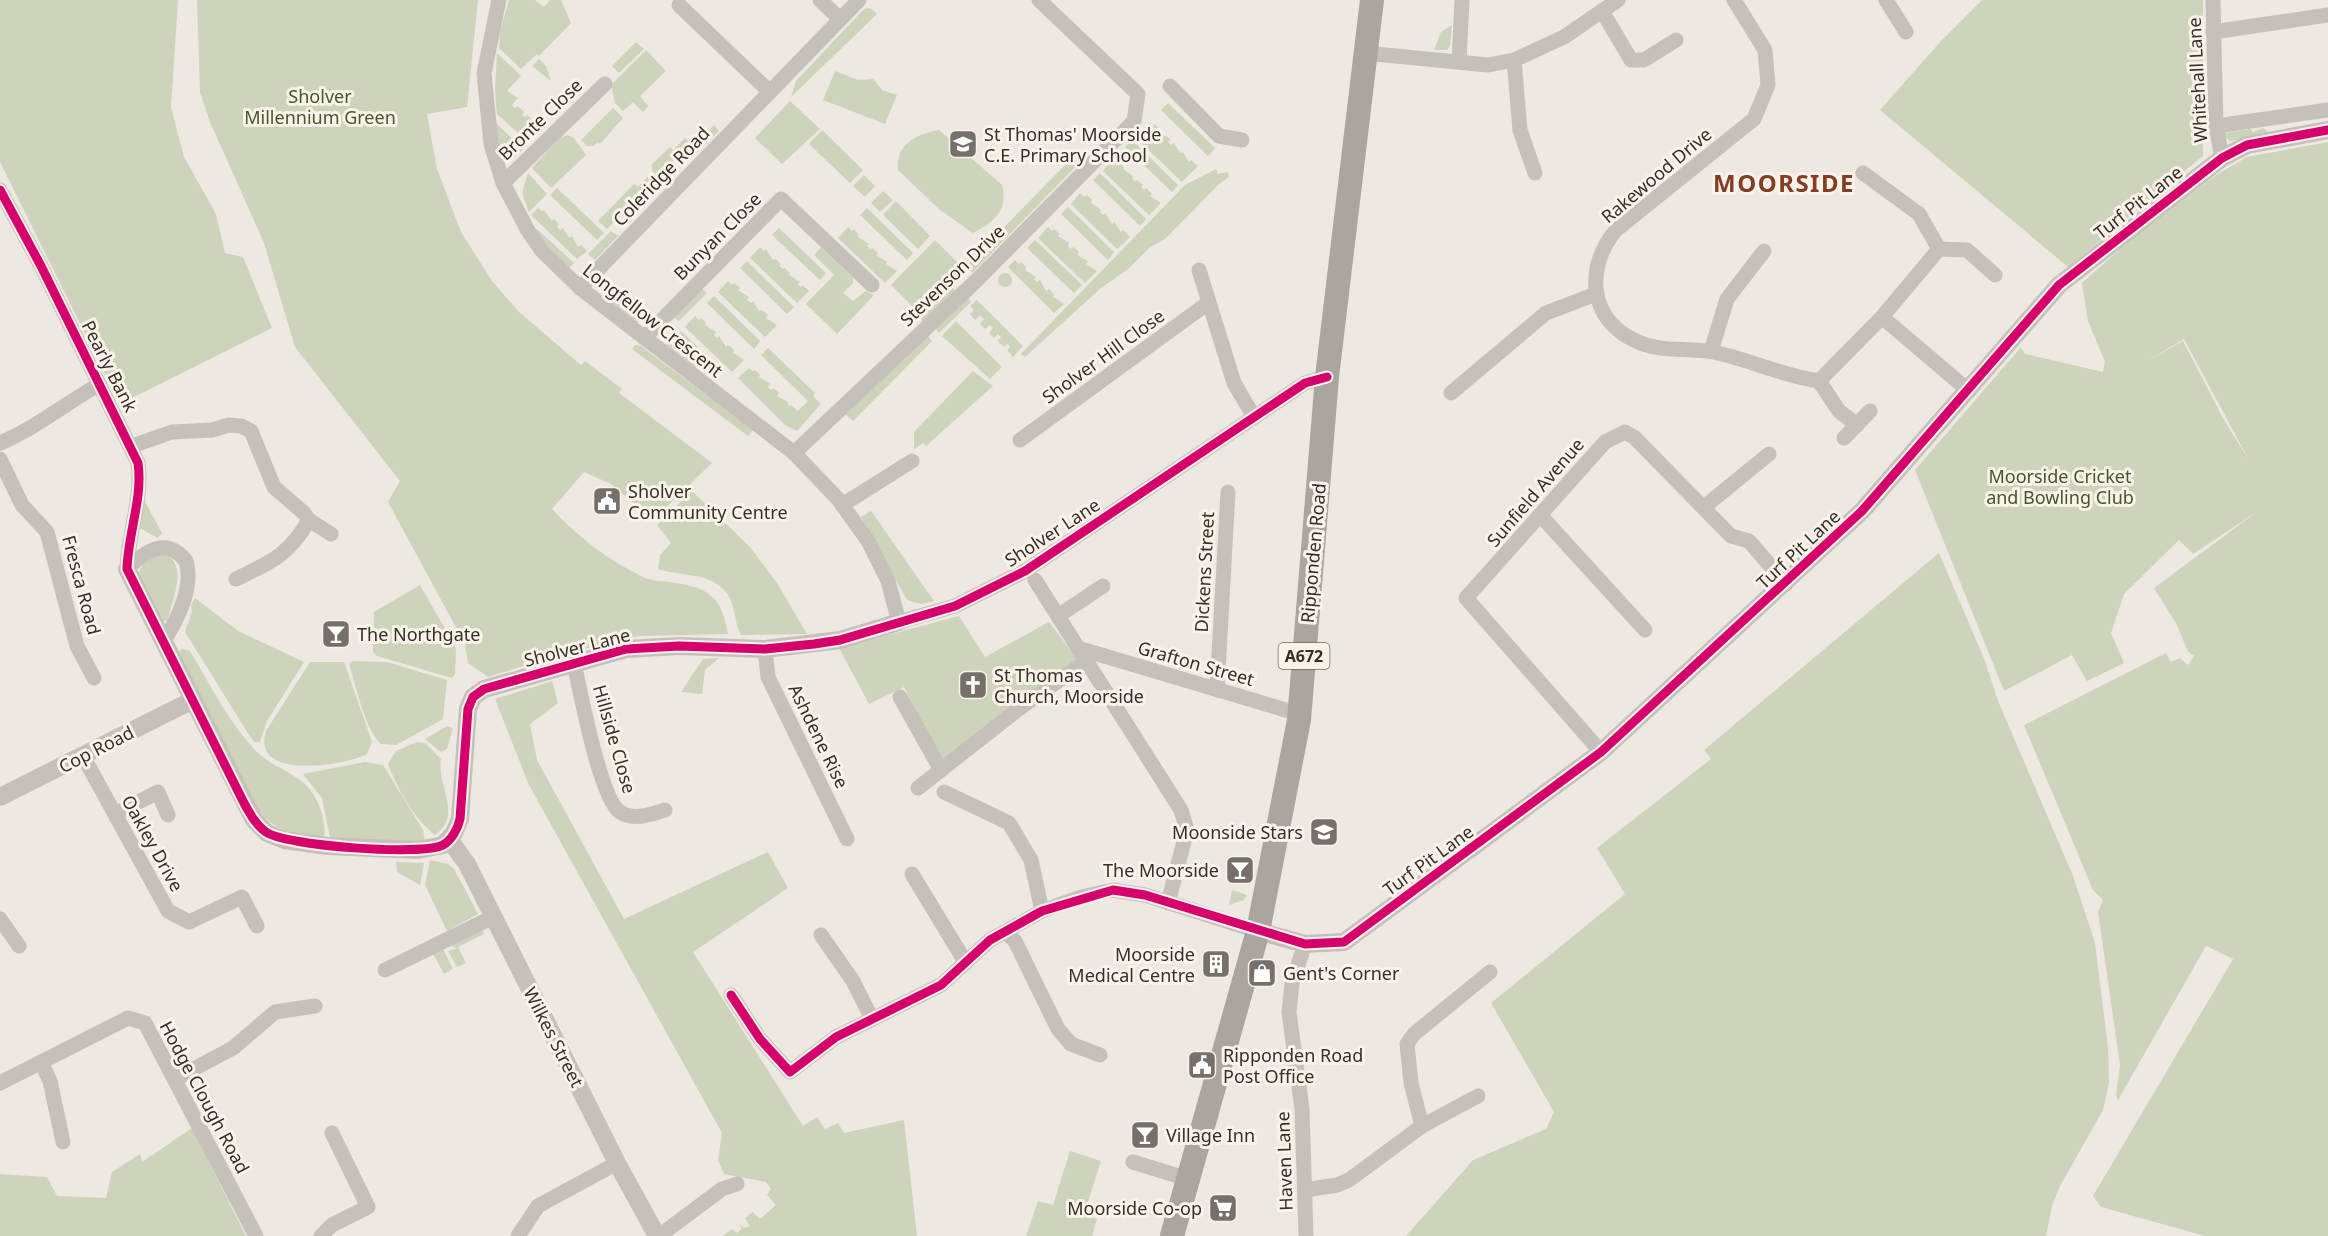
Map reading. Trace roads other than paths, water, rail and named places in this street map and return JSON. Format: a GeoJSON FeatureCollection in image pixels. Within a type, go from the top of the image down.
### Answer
{"type":"FeatureCollection","features":[{"type":"Feature","properties":{"kind":"main road","name":"Ripponden Road"},"geometry":{"type":"LineString","coordinates":[[1172,1236],[1258,931],[1299,714],[1327,377],[1372,0]]}},
{"type":"Feature","properties":{"kind":"street","name":"Longfellow Crescent"},"geometry":{"type":"LineString","coordinates":[[499,0],[484,72],[491,144],[503,183],[517,213],[542,251],[580,288],[794,453],[842,505],[868,541],[888,581],[899,622]]}},
{"type":"Feature","properties":{"kind":"street"},"geometry":{"type":"LineString","coordinates":[[820,0],[840,20]]}},
{"type":"Feature","properties":{"kind":"street","name":"Coleridge Road"},"geometry":{"type":"LineString","coordinates":[[580,288],[859,0]]}},
{"type":"Feature","properties":{"kind":"street","name":"Stevenson Drive"},"geometry":{"type":"LineString","coordinates":[[794,453],[977,280],[1134,121],[1138,94],[1039,0]]}},
{"type":"Feature","properties":{"kind":"street"},"geometry":{"type":"LineString","coordinates":[[1459,62],[1462,0]]}},
{"type":"Feature","properties":{"kind":"street"},"geometry":{"type":"LineString","coordinates":[[1365,53],[1488,65],[1514,60],[1564,37],[1618,0]]}},
{"type":"Feature","properties":{"kind":"street","name":"Rakewood Drive"},"geometry":{"type":"LineString","coordinates":[[1596,294],[1596,266],[1604,244],[1616,230],[1754,119],[1768,85],[1766,50],[1734,0]]}},
{"type":"Feature","properties":{"kind":"street"},"geometry":{"type":"LineString","coordinates":[[1886,0],[1906,32]]}},
{"type":"Feature","properties":{"kind":"street","name":"Whitehall Lane"},"geometry":{"type":"LineString","coordinates":[[2213,0],[2216,126],[2222,158]]}},
{"type":"Feature","properties":{"kind":"street"},"geometry":{"type":"LineString","coordinates":[[679,6],[770,92]]}},
{"type":"Feature","properties":{"kind":"street"},"geometry":{"type":"LineString","coordinates":[[1602,11],[1631,60],[1644,60],[1676,40]]}},
{"type":"Feature","properties":{"kind":"street"},"geometry":{"type":"LineString","coordinates":[[2213,32],[2328,15]]}},
{"type":"Feature","properties":{"kind":"street"},"geometry":{"type":"LineString","coordinates":[[1514,60],[1520,130],[1535,173]]}},
{"type":"Feature","properties":{"kind":"street","name":"Bronte Close"},"geometry":{"type":"LineString","coordinates":[[503,183],[605,84]]}},
{"type":"Feature","properties":{"kind":"street"},"geometry":{"type":"LineString","coordinates":[[1170,86],[1219,136],[1242,140]]}},
{"type":"Feature","properties":{"kind":"street"},"geometry":{"type":"LineString","coordinates":[[2216,126],[2328,110]]}},
{"type":"Feature","properties":{"kind":"street","name":"Turf Pit Lane"},"geometry":{"type":"LineString","coordinates":[[1258,931],[1305,944],[1344,942],[1601,752],[1786,584],[1862,511],[1969,391],[2059,285],[2222,158],[2247,145],[2328,130]]}},
{"type":"Feature","properties":{"kind":"street"},"geometry":{"type":"LineString","coordinates":[[1863,173],[1919,214],[1939,249]]}},
{"type":"Feature","properties":{"kind":"street","name":"Pearly Bank"},"geometry":{"type":"LineString","coordinates":[[0,190],[132,446],[140,480],[128,547],[127,568]]}},
{"type":"Feature","properties":{"kind":"street","name":"Bunyan Close"},"geometry":{"type":"LineString","coordinates":[[644,338],[781,199],[872,285]]}},
{"type":"Feature","properties":{"kind":"street"},"geometry":{"type":"LineString","coordinates":[[1939,249],[1967,250],[1995,275]]}},
{"type":"Feature","properties":{"kind":"street"},"geometry":{"type":"LineString","coordinates":[[1819,381],[1882,317],[1939,249]]}},
{"type":"Feature","properties":{"kind":"street"},"geometry":{"type":"LineString","coordinates":[[1712,351],[1727,299],[1764,251]]}},
{"type":"Feature","properties":{"kind":"street"},"geometry":{"type":"LineString","coordinates":[[1199,270],[1234,383],[1254,417]]}},
{"type":"Feature","properties":{"kind":"street"},"geometry":{"type":"LineString","coordinates":[[1451,393],[1546,314],[1596,294],[1608,317],[1620,331],[1637,342],[1681,351],[1712,351],[1794,378],[1819,381],[1839,411],[1857,425]]}},
{"type":"Feature","properties":{"kind":"street","name":"Sholver Hill Close"},"geometry":{"type":"LineString","coordinates":[[1020,440],[1208,303]]}},
{"type":"Feature","properties":{"kind":"street"},"geometry":{"type":"LineString","coordinates":[[1882,317],[1969,391]]}},
{"type":"Feature","properties":{"kind":"street","name":"Sholver Lane"},"geometry":{"type":"LineString","coordinates":[[449,839],[460,819],[467,715],[473,697],[484,689],[626,649],[653,646],[765,649],[840,640],[955,606],[1025,571],[1305,384],[1327,377]]}},
{"type":"Feature","properties":{"kind":"street"},"geometry":{"type":"LineString","coordinates":[[0,443],[34,427],[65,404],[100,384]]}},
{"type":"Feature","properties":{"kind":"street"},"geometry":{"type":"LineString","coordinates":[[1844,438],[1870,411]]}},
{"type":"Feature","properties":{"kind":"street"},"geometry":{"type":"LineString","coordinates":[[132,446],[172,432],[241,426],[251,431],[274,487],[309,520],[331,534]]}},
{"type":"Feature","properties":{"kind":"street","name":"Sunfield Avenue"},"geometry":{"type":"LineString","coordinates":[[1601,752],[1466,598],[1605,442],[1625,432],[1634,437],[1731,536],[1749,541],[1786,584]]}},
{"type":"Feature","properties":{"kind":"street"},"geometry":{"type":"LineString","coordinates":[[1704,507],[1770,454]]}},
{"type":"Feature","properties":{"kind":"street","name":"Fresca Road"},"geometry":{"type":"LineString","coordinates":[[0,459],[22,505],[47,532],[77,646],[92,659],[94,678]]}},
{"type":"Feature","properties":{"kind":"street"},"geometry":{"type":"LineString","coordinates":[[842,505],[912,461]]}},
{"type":"Feature","properties":{"kind":"street","name":"Dickens Street"},"geometry":{"type":"LineString","coordinates":[[1217,690],[1228,492]]}},
{"type":"Feature","properties":{"kind":"street"},"geometry":{"type":"LineString","coordinates":[[1541,516],[1645,630]]}},
{"type":"Feature","properties":{"kind":"street"},"geometry":{"type":"LineString","coordinates":[[236,579],[285,554],[299,538],[309,520]]}},
{"type":"Feature","properties":{"kind":"street"},"geometry":{"type":"LineString","coordinates":[[163,642],[174,623],[187,584],[186,561],[169,548],[154,547],[142,554],[127,568],[163,642],[244,803],[267,833],[284,840],[327,846],[418,850],[443,845],[449,839]]}},
{"type":"Feature","properties":{"kind":"street"},"geometry":{"type":"LineString","coordinates":[[1035,580],[1181,810],[1187,830],[1168,903]]}},
{"type":"Feature","properties":{"kind":"street"},"geometry":{"type":"LineString","coordinates":[[1058,616],[1103,586]]}},
{"type":"Feature","properties":{"kind":"street","name":"Ashdene Rise"},"geometry":{"type":"LineString","coordinates":[[765,649],[768,677],[847,839]]}},
{"type":"Feature","properties":{"kind":"street"},"geometry":{"type":"LineString","coordinates":[[918,788],[1084,654]]}},
{"type":"Feature","properties":{"kind":"street","name":"Grafton Street"},"geometry":{"type":"LineString","coordinates":[[1084,654],[1299,714]]}},
{"type":"Feature","properties":{"kind":"street","name":"Hillside Close"},"geometry":{"type":"LineString","coordinates":[[574,663],[594,749],[614,806],[622,814],[635,817],[665,810]]}},
{"type":"Feature","properties":{"kind":"street"},"geometry":{"type":"LineString","coordinates":[[900,697],[941,770]]}},
{"type":"Feature","properties":{"kind":"street","name":"Cop Road"},"geometry":{"type":"LineString","coordinates":[[0,797],[192,700]]}},
{"type":"Feature","properties":{"kind":"street","name":"Oakley Drive"},"geometry":{"type":"LineString","coordinates":[[83,756],[168,911],[189,922],[242,897],[257,926]]}},
{"type":"Feature","properties":{"kind":"street"},"geometry":{"type":"LineString","coordinates":[[115,814],[158,792],[168,815]]}},
{"type":"Feature","properties":{"kind":"street"},"geometry":{"type":"LineString","coordinates":[[944,792],[1009,823],[1031,860],[1042,911]]}},
{"type":"Feature","properties":{"kind":"street","name":"Wilkes Street"},"geometry":{"type":"LineString","coordinates":[[449,839],[467,864],[618,1163],[658,1236]]}},
{"type":"Feature","properties":{"kind":"street"},"geometry":{"type":"LineString","coordinates":[[912,874],[966,963]]}},
{"type":"Feature","properties":{"kind":"street"},"geometry":{"type":"LineString","coordinates":[[731,995],[760,1039],[790,1072],[836,1037],[941,985],[977,950],[1042,911],[1113,890],[1145,895],[1258,931]]}},
{"type":"Feature","properties":{"kind":"street"},"geometry":{"type":"LineString","coordinates":[[385,970],[493,917]]}},
{"type":"Feature","properties":{"kind":"street"},"geometry":{"type":"LineString","coordinates":[[0,919],[19,945]]}},
{"type":"Feature","properties":{"kind":"street"},"geometry":{"type":"LineString","coordinates":[[1005,932],[1015,941],[1058,1029],[1071,1044],[1100,1055]]}},
{"type":"Feature","properties":{"kind":"street"},"geometry":{"type":"LineString","coordinates":[[821,935],[853,981],[872,1019]]}},
{"type":"Feature","properties":{"kind":"street","name":"Haven Lane"},"geometry":{"type":"LineString","coordinates":[[1305,944],[1290,989],[1289,1012],[1302,1109],[1306,1236]]}},
{"type":"Feature","properties":{"kind":"street"},"geometry":{"type":"LineString","coordinates":[[1422,1126],[1411,1083],[1407,1044],[1414,1034],[1490,972]]}},
{"type":"Feature","properties":{"kind":"street"},"geometry":{"type":"LineString","coordinates":[[175,1079],[233,1048],[275,1012],[315,1006]]}},
{"type":"Feature","properties":{"kind":"street","name":"Hodge Clough Road"},"geometry":{"type":"LineString","coordinates":[[0,1083],[128,1018],[145,1023],[256,1236]]}},
{"type":"Feature","properties":{"kind":"street"},"geometry":{"type":"LineString","coordinates":[[41,1062],[51,1081],[63,1142]]}},
{"type":"Feature","properties":{"kind":"street"},"geometry":{"type":"LineString","coordinates":[[1305,1190],[1337,1185],[1349,1180],[1422,1126],[1478,1096]]}},
{"type":"Feature","properties":{"kind":"street"},"geometry":{"type":"LineString","coordinates":[[321,1236],[332,1225],[368,1208],[332,1133]]}},
{"type":"Feature","properties":{"kind":"street"},"geometry":{"type":"LineString","coordinates":[[1133,1162],[1188,1179]]}},
{"type":"Feature","properties":{"kind":"street"},"geometry":{"type":"LineString","coordinates":[[518,1236],[538,1206],[618,1163]]}},
{"type":"Feature","properties":{"kind":"street"},"geometry":{"type":"LineString","coordinates":[[658,1236],[722,1189],[737,1184]]}},
{"type":"Feature","properties":{"kind":"place","name":"St Thomas' Moorside C.E. Primary School"},"geometry":{"type":"Point","coordinates":[963,144]}},
{"type":"Feature","properties":{"kind":"place","name":"Sholver Community Centre"},"geometry":{"type":"Point","coordinates":[607,501]}},
{"type":"Feature","properties":{"kind":"place","name":"The Northgate"},"geometry":{"type":"Point","coordinates":[336,634]}},
{"type":"Feature","properties":{"kind":"place","name":"St Thomas Church, Moorside"},"geometry":{"type":"Point","coordinates":[973,685]}},
{"type":"Feature","properties":{"kind":"place","name":"Moonside Stars"},"geometry":{"type":"Point","coordinates":[1324,832]}},
{"type":"Feature","properties":{"kind":"place","name":"The Moorside"},"geometry":{"type":"Point","coordinates":[1240,870]}},
{"type":"Feature","properties":{"kind":"place","name":"Moorside Medical Centre"},"geometry":{"type":"Point","coordinates":[1216,964]}},
{"type":"Feature","properties":{"kind":"place","name":"Gent's Corner"},"geometry":{"type":"Point","coordinates":[1262,973]}},
{"type":"Feature","properties":{"kind":"place","name":"Ripponden Road Post Office"},"geometry":{"type":"Point","coordinates":[1202,1065]}},
{"type":"Feature","properties":{"kind":"place","name":"Village Inn"},"geometry":{"type":"Point","coordinates":[1145,1135]}},
{"type":"Feature","properties":{"kind":"place","name":"Moorside Co-op"},"geometry":{"type":"Point","coordinates":[1223,1208]}},
{"type":"Feature","properties":{"kind":"district","name":"MOORSIDE"},"geometry":{"type":"Point","coordinates":[1784,182]}},
{"type":"Feature","properties":{"kind":"park label","name":"Sholver Millennium Green"},"geometry":{"type":"Point","coordinates":[320,106]}},
{"type":"Feature","properties":{"kind":"park label","name":"Moorside Cricket and Bowling Club"},"geometry":{"type":"Point","coordinates":[2060,486]}}]}
